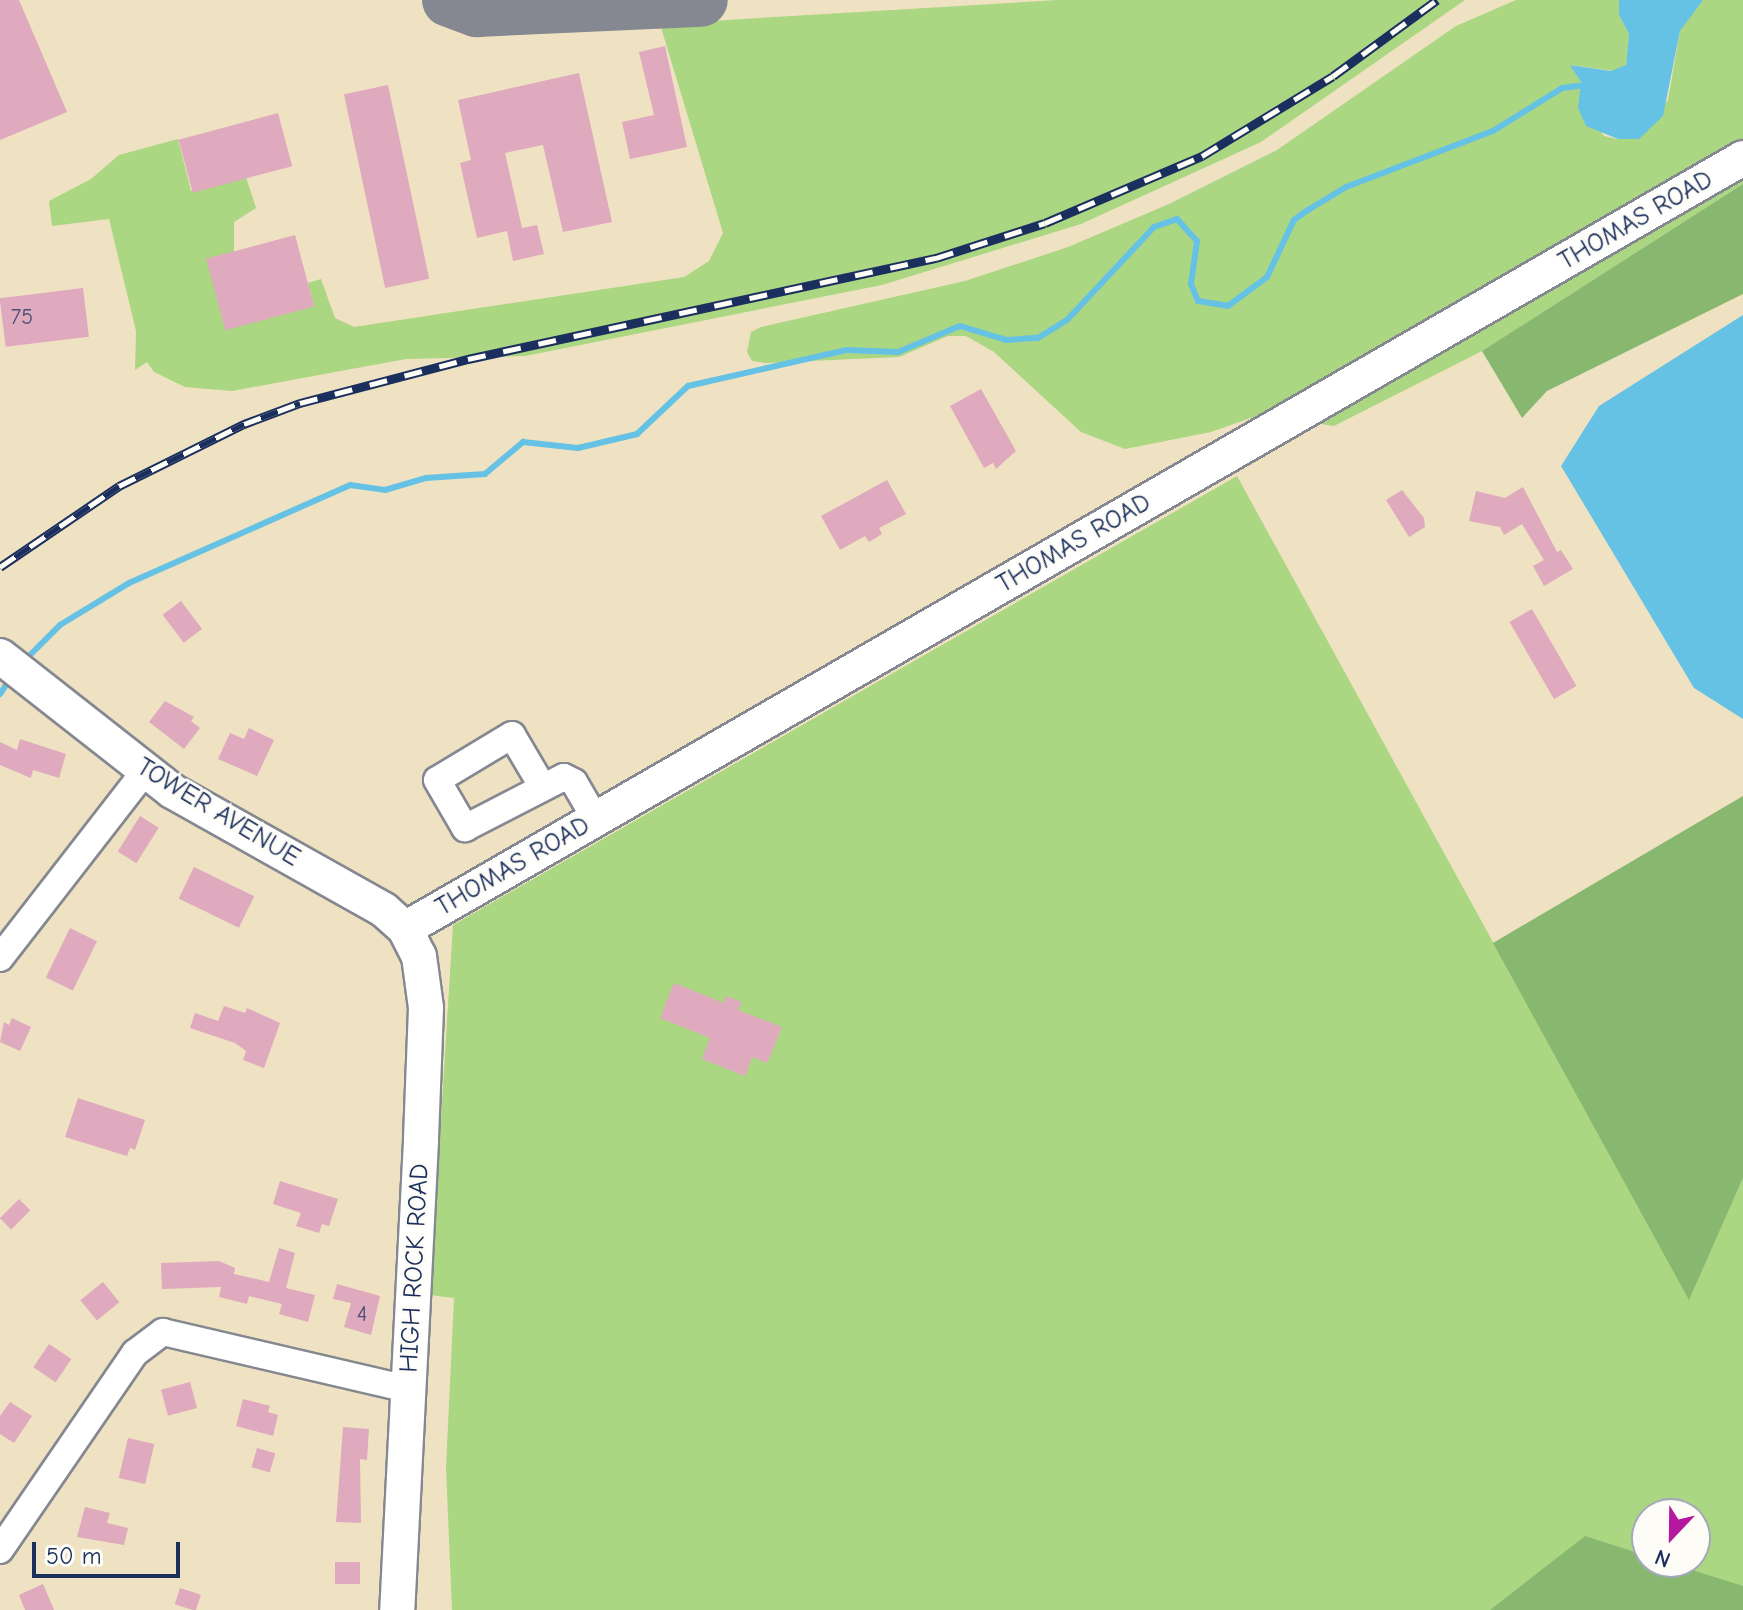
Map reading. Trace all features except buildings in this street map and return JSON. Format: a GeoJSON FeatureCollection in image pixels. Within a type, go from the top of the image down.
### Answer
{"type":"FeatureCollection","features":[{"type":"Feature","properties":{"kind":"main road","name":"THOMAS ROAD"},"geometry":{"type":"LineString","coordinates":[[405,929],[1743,158]]}},
{"type":"Feature","properties":{"kind":"main road","name":"TOWER AVENUE"},"geometry":{"type":"LineString","coordinates":[[11,665],[145,771],[364,897],[405,929]]}},
{"type":"Feature","properties":{"kind":"main road","name":"HIGH ROCK ROAD"},"geometry":{"type":"LineString","coordinates":[[397,1610],[426,1008],[422,964],[405,929]]}},
{"type":"Feature","properties":{"kind":"street"},"geometry":{"type":"LineString","coordinates":[[0,958],[145,771]]}},
{"type":"Feature","properties":{"kind":"street"},"geometry":{"type":"LineString","coordinates":[[542,786],[570,779],[596,820]]}},
{"type":"Feature","properties":{"kind":"street"},"geometry":{"type":"LineString","coordinates":[[0,1550],[135,1353],[163,1332],[408,1389]]}},
{"type":"Feature","properties":{"kind":"green space"},"geometry":{"type":"Polygon","coordinates":[[[1058,0],[1465,0],[1261,142],[1081,224],[882,285],[525,356],[406,359],[232,391],[185,387],[154,372],[147,362],[135,370],[136,331],[109,219],[52,226],[49,201],[91,179],[119,155],[178,139],[191,191],[246,177],[256,208],[234,222],[234,251],[314,307],[308,283],[321,279],[335,318],[354,327],[684,277],[709,261],[723,233],[660,24],[1058,0]]]}},
{"type":"Feature","properties":{"kind":"green space"},"geometry":{"type":"Polygon","coordinates":[[[1516,0],[1619,0],[1619,15],[1629,34],[1626,65],[1614,71],[1571,65],[1581,82],[1582,102],[1604,136],[1639,139],[1668,100],[1680,31],[1693,9],[1703,0],[1743,0],[1743,184],[1482,351],[1334,426],[1259,415],[1211,432],[1125,449],[1081,432],[994,352],[966,336],[948,336],[899,357],[766,363],[752,361],[747,352],[751,332],[761,327],[965,281],[1068,247],[1169,204],[1277,150],[1456,26],[1516,0]]]}},
{"type":"Feature","properties":{"kind":"green space"},"geometry":{"type":"Polygon","coordinates":[[[1743,184],[1743,294],[1547,391],[1522,418],[1482,351],[1743,184]]]}},
{"type":"Feature","properties":{"kind":"green space"},"geometry":{"type":"Polygon","coordinates":[[[1237,476],[1689,1299],[1743,1178],[1743,1610],[452,1610],[446,1468],[454,1298],[430,1295],[453,925],[1237,476]]]}},
{"type":"Feature","properties":{"kind":"green space"},"geometry":{"type":"Polygon","coordinates":[[[1743,796],[1743,1178],[1689,1300],[1493,943],[1743,796]]]}},
{"type":"Feature","properties":{"kind":"green space"},"geometry":{"type":"Polygon","coordinates":[[[1585,1536],[1631,1551],[1631,1578],[1711,1576],[1743,1586],[1743,1610],[1490,1610],[1585,1536]]]}},
{"type":"Feature","properties":{"kind":"water"},"geometry":{"type":"Polygon","coordinates":[[[1619,0],[1703,0],[1680,31],[1663,116],[1639,139],[1618,139],[1586,126],[1578,108],[1581,82],[1570,65],[1611,71],[1626,65],[1629,34],[1619,15],[1619,0]]]}},
{"type":"Feature","properties":{"kind":"water"},"geometry":{"type":"Polygon","coordinates":[[[1743,315],[1743,719],[1694,688],[1561,466],[1599,406],[1743,315]]]}},
{"type":"Feature","properties":{"kind":"waterway"},"geometry":{"type":"LineString","coordinates":[[30,655],[60,625],[129,583],[350,485],[385,490],[426,478],[485,474],[523,442],[578,448],[637,434],[688,386],[846,350],[898,352],[960,326],[1006,340],[1038,338],[1067,320],[1154,227],[1177,219],[1197,241],[1191,284],[1198,301],[1228,306],[1267,277],[1294,220],[1308,210],[1346,187],[1493,131],[1562,88],[1586,85]]}},
{"type":"Feature","properties":{"kind":"waterway"},"geometry":{"type":"LineString","coordinates":[[0,694],[6,685]]}},
{"type":"Feature","properties":{"kind":"taxiway"},"geometry":{"type":"LineString","coordinates":[[449,0],[477,10],[701,0]]}},
{"type":"Feature","properties":{"kind":"railway"},"geometry":{"type":"LineString","coordinates":[[0,567],[119,486],[244,424],[300,403],[468,359],[936,258],[1045,223],[1202,156],[1333,76],[1437,0]]}}]}
